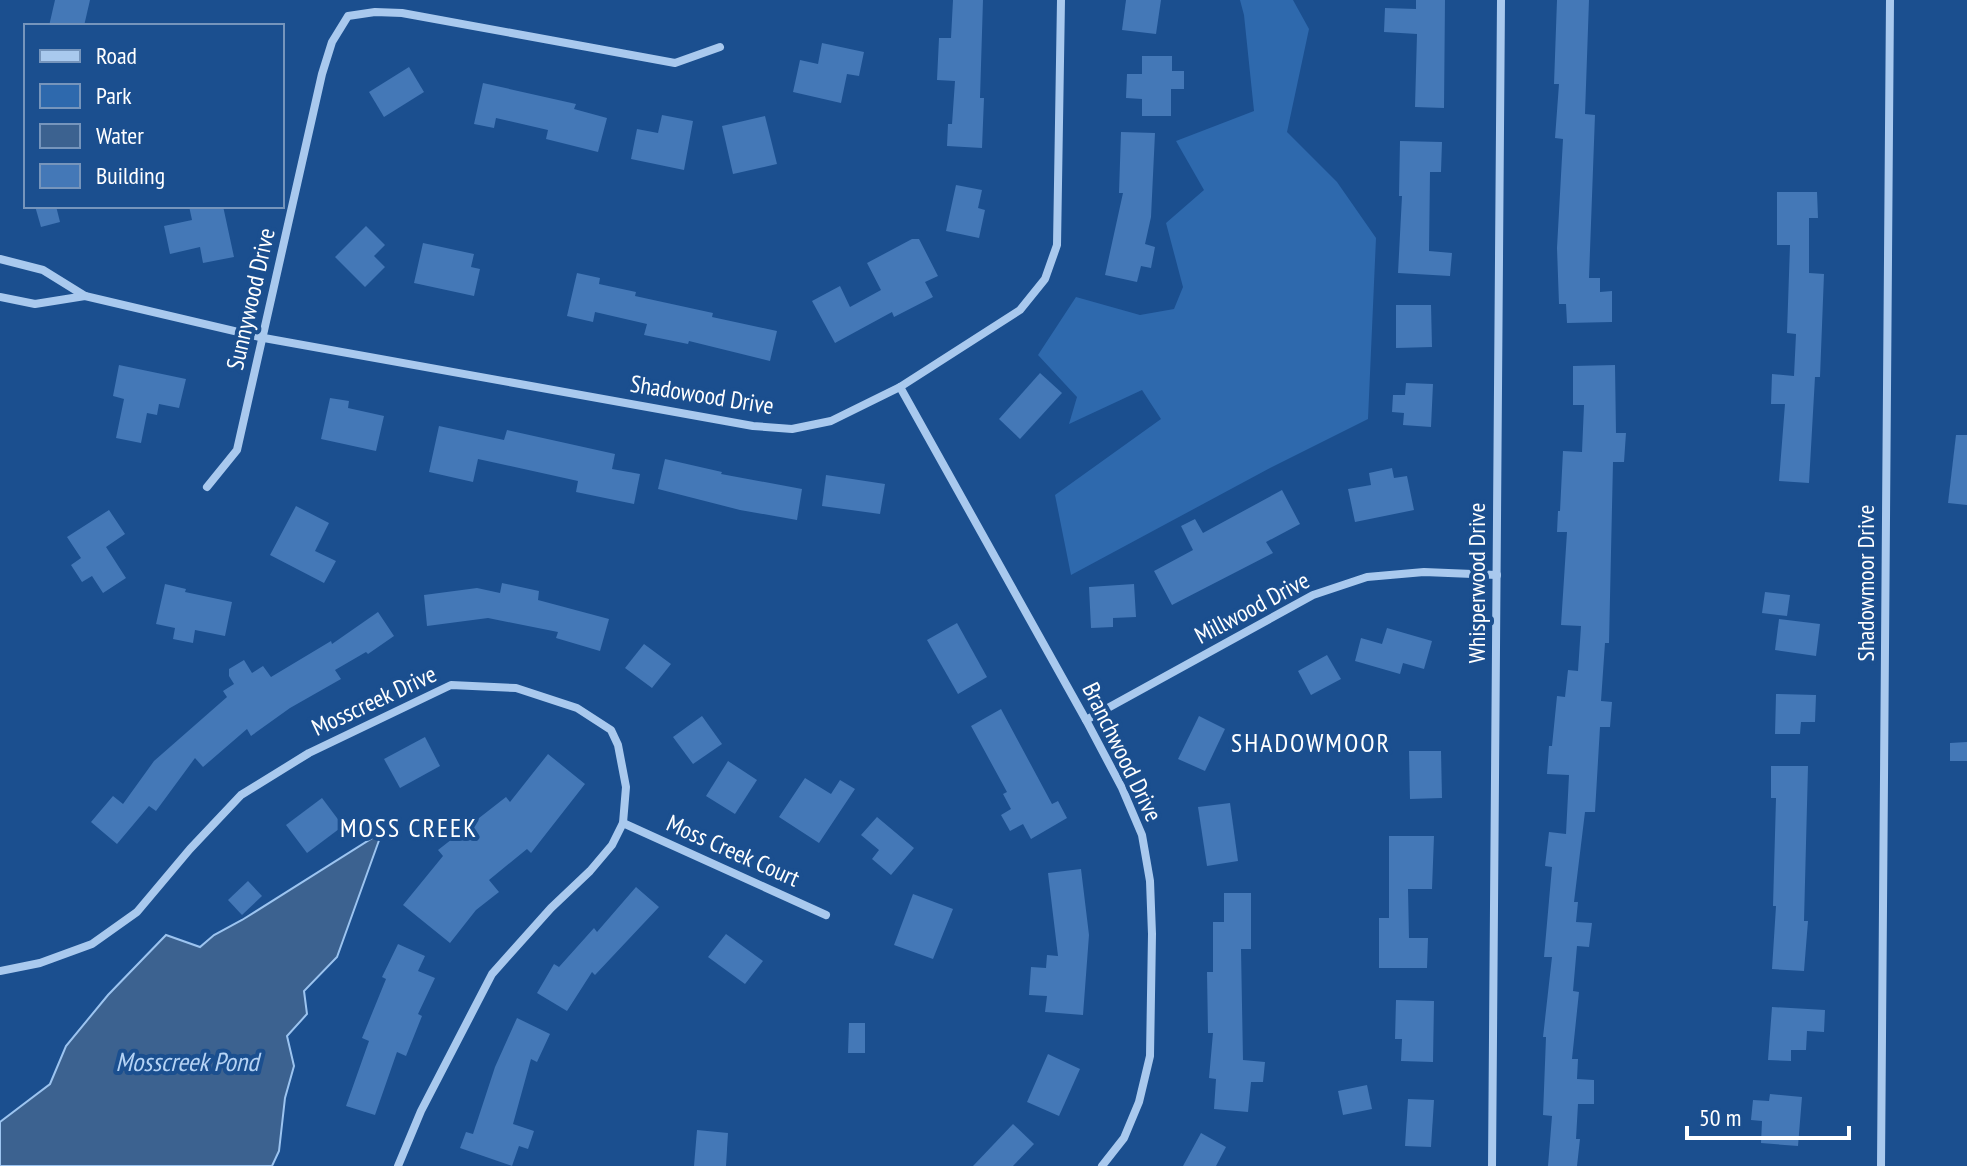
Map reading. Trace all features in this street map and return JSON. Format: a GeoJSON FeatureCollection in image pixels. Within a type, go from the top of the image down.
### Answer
{"type":"FeatureCollection","features":[{"type":"Feature","properties":{"kind":"street","name":"Shadowood Drive"},"geometry":{"type":"LineString","coordinates":[[0,259],[43,270],[85,296],[264,338],[753,426],[792,429],[831,421],[900,387],[1020,310],[1045,279],[1057,245],[1061,0]]}},
{"type":"Feature","properties":{"kind":"street","name":"Whisperwood Drive"},"geometry":{"type":"LineString","coordinates":[[1492,1166],[1501,0]]}},
{"type":"Feature","properties":{"kind":"street","name":"Shadowmoor Drive"},"geometry":{"type":"LineString","coordinates":[[1881,1166],[1890,0]]}},
{"type":"Feature","properties":{"kind":"street","name":"Sunnywood Drive"},"geometry":{"type":"LineString","coordinates":[[207,487],[237,450],[322,74],[332,42],[348,16],[375,12],[402,13],[675,63],[720,47]]}},
{"type":"Feature","properties":{"kind":"street","name":"Shadowood Drive"},"geometry":{"type":"LineString","coordinates":[[0,297],[35,304],[85,296]]}},
{"type":"Feature","properties":{"kind":"street","name":"Branchwood Drive"},"geometry":{"type":"LineString","coordinates":[[900,387],[1086,720],[1122,788],[1142,835],[1150,881],[1152,934],[1150,1056],[1139,1102],[1124,1138],[1102,1166]]}},
{"type":"Feature","properties":{"kind":"street","name":"Millwood Drive"},"geometry":{"type":"LineString","coordinates":[[1086,720],[1313,595],[1367,577],[1424,572],[1497,575]]}},
{"type":"Feature","properties":{"kind":"street","name":"Mosscreek Drive"},"geometry":{"type":"LineString","coordinates":[[0,971],[40,963],[92,944],[137,912],[241,795],[309,753],[451,685],[516,688],[577,708],[611,730],[624,765],[623,823],[612,845],[590,871],[551,908],[492,974],[421,1111],[398,1166]]}},
{"type":"Feature","properties":{"kind":"street","name":"Moss Creek Court"},"geometry":{"type":"LineString","coordinates":[[623,823],[826,915]]}},
{"type":"Feature","properties":{"kind":"green space"},"geometry":{"type":"Polygon","coordinates":[[[1240,0],[1293,0],[1309,29],[1287,132],[1337,182],[1376,238],[1368,419],[1071,575],[1055,495],[1161,419],[1142,390],[1069,424],[1077,397],[1038,355],[1076,297],[1140,315],[1174,309],[1183,287],[1166,223],[1204,190],[1176,141],[1254,111],[1240,0]]]}},
{"type":"Feature","properties":{"kind":"water","name":"Mosscreek Pond"},"geometry":{"type":"Polygon","coordinates":[[[382,832],[337,957],[304,991],[307,1014],[287,1036],[294,1066],[285,1098],[279,1151],[272,1166],[0,1166],[0,1122],[50,1084],[66,1046],[108,995],[166,935],[200,947],[214,935],[382,832]]]}},
{"type":"Feature","properties":{"kind":"building"},"geometry":{"type":"Polygon","coordinates":[[[55,0],[90,0],[84,24],[49,24],[55,0]]]}},
{"type":"Feature","properties":{"kind":"building"},"geometry":{"type":"Polygon","coordinates":[[[953,0],[983,0],[982,148],[947,146],[955,81],[937,80],[939,38],[951,38],[953,0]]]}},
{"type":"Feature","properties":{"kind":"building"},"geometry":{"type":"Polygon","coordinates":[[[1126,0],[1161,0],[1156,34],[1122,30],[1126,0]]]}},
{"type":"Feature","properties":{"kind":"building"},"geometry":{"type":"Polygon","coordinates":[[[1416,0],[1445,0],[1444,108],[1415,107],[1417,34],[1384,32],[1385,8],[1416,9],[1416,0]]]}},
{"type":"Feature","properties":{"kind":"building"},"geometry":{"type":"Polygon","coordinates":[[[1557,0],[1589,0],[1585,114],[1595,115],[1589,278],[1600,278],[1600,292],[1612,291],[1612,322],[1567,323],[1566,304],[1559,304],[1557,248],[1563,139],[1555,138],[1559,84],[1554,84],[1557,0]]]}},
{"type":"Feature","properties":{"kind":"building"},"geometry":{"type":"Polygon","coordinates":[[[822,43],[864,52],[859,76],[847,74],[841,103],[793,92],[800,60],[818,64],[822,43]]]}},
{"type":"Feature","properties":{"kind":"building"},"geometry":{"type":"Polygon","coordinates":[[[1142,56],[1172,56],[1172,71],[1184,71],[1184,89],[1171,89],[1171,116],[1142,116],[1142,99],[1126,98],[1127,74],[1142,74],[1142,56]]]}},
{"type":"Feature","properties":{"kind":"building"},"geometry":{"type":"Polygon","coordinates":[[[409,67],[424,92],[384,117],[369,92],[409,67]]]}},
{"type":"Feature","properties":{"kind":"building"},"geometry":{"type":"Polygon","coordinates":[[[483,83],[576,104],[574,109],[607,118],[598,152],[546,139],[548,130],[496,118],[494,128],[474,124],[483,83]]]}},
{"type":"Feature","properties":{"kind":"building"},"geometry":{"type":"Polygon","coordinates":[[[662,115],[693,121],[684,170],[631,159],[637,129],[658,133],[662,115]]]}},
{"type":"Feature","properties":{"kind":"building"},"geometry":{"type":"Polygon","coordinates":[[[765,116],[777,164],[733,174],[722,126],[765,116]]]}},
{"type":"Feature","properties":{"kind":"building"},"geometry":{"type":"Polygon","coordinates":[[[1121,132],[1155,133],[1151,217],[1145,244],[1155,247],[1151,268],[1141,266],[1137,282],[1105,275],[1123,193],[1119,193],[1121,132]]]}},
{"type":"Feature","properties":{"kind":"building"},"geometry":{"type":"Polygon","coordinates":[[[1400,141],[1442,142],[1441,172],[1430,172],[1429,251],[1452,253],[1450,276],[1398,273],[1402,196],[1399,196],[1400,141]]]}},
{"type":"Feature","properties":{"kind":"building"},"geometry":{"type":"Polygon","coordinates":[[[956,185],[982,190],[978,208],[985,210],[979,238],[946,231],[956,185]]]}},
{"type":"Feature","properties":{"kind":"building"},"geometry":{"type":"Polygon","coordinates":[[[1777,192],[1817,192],[1818,218],[1809,218],[1809,273],[1824,274],[1820,377],[1815,377],[1809,483],[1779,481],[1785,404],[1771,404],[1772,374],[1794,376],[1796,334],[1787,333],[1790,245],[1777,245],[1777,192]]]}},
{"type":"Feature","properties":{"kind":"building"},"geometry":{"type":"Polygon","coordinates":[[[36,208],[56,208],[60,222],[41,227],[36,208]]]}},
{"type":"Feature","properties":{"kind":"building"},"geometry":{"type":"Polygon","coordinates":[[[189,208],[223,208],[234,257],[203,263],[200,247],[170,254],[164,226],[192,220],[189,208]]]}},
{"type":"Feature","properties":{"kind":"building"},"geometry":{"type":"Polygon","coordinates":[[[366,226],[385,245],[374,256],[385,267],[365,287],[335,257],[366,226]]]}},
{"type":"Feature","properties":{"kind":"building"},"geometry":{"type":"Polygon","coordinates":[[[912,239],[919,239],[938,276],[925,282],[933,297],[894,317],[892,312],[835,343],[812,301],[840,286],[850,307],[881,290],[867,263],[912,239]]]}},
{"type":"Feature","properties":{"kind":"building"},"geometry":{"type":"Polygon","coordinates":[[[423,243],[474,254],[471,267],[480,269],[474,296],[414,283],[423,243]]]}},
{"type":"Feature","properties":{"kind":"building"},"geometry":{"type":"Polygon","coordinates":[[[577,273],[600,278],[599,284],[636,292],[635,296],[777,331],[770,361],[689,341],[688,344],[644,335],[647,324],[595,312],[593,322],[567,316],[577,273]]]}},
{"type":"Feature","properties":{"kind":"building"},"geometry":{"type":"Polygon","coordinates":[[[1396,305],[1431,305],[1432,347],[1396,348],[1396,305]]]}},
{"type":"Feature","properties":{"kind":"building"},"geometry":{"type":"Polygon","coordinates":[[[119,365],[186,379],[179,408],[159,404],[157,415],[147,413],[141,443],[116,438],[124,399],[113,396],[119,365]]]}},
{"type":"Feature","properties":{"kind":"building"},"geometry":{"type":"Polygon","coordinates":[[[1615,365],[1616,433],[1626,433],[1624,462],[1613,462],[1609,643],[1605,643],[1601,701],[1612,702],[1610,727],[1600,727],[1595,812],[1585,812],[1574,902],[1578,902],[1576,922],[1592,923],[1589,947],[1577,946],[1573,991],[1579,992],[1572,1059],[1578,1059],[1577,1079],[1594,1080],[1594,1104],[1578,1104],[1576,1139],[1580,1139],[1577,1166],[1548,1166],[1552,1116],[1543,1115],[1546,1037],[1543,1037],[1552,957],[1544,957],[1552,867],[1545,866],[1549,832],[1566,834],[1569,775],[1547,774],[1557,696],[1565,697],[1568,670],[1578,671],[1581,626],[1561,625],[1567,532],[1557,532],[1563,451],[1582,452],[1584,405],[1573,405],[1573,366],[1615,365]]]}},
{"type":"Feature","properties":{"kind":"building"},"geometry":{"type":"Polygon","coordinates":[[[1040,373],[1062,393],[1020,439],[999,419],[1040,373]]]}},
{"type":"Feature","properties":{"kind":"building"},"geometry":{"type":"Polygon","coordinates":[[[1406,383],[1433,384],[1431,427],[1403,425],[1404,413],[1392,412],[1393,395],[1405,395],[1406,383]]]}},
{"type":"Feature","properties":{"kind":"building"},"geometry":{"type":"Polygon","coordinates":[[[330,398],[349,401],[348,408],[384,416],[376,451],[321,439],[330,398]]]}},
{"type":"Feature","properties":{"kind":"building"},"geometry":{"type":"Polygon","coordinates":[[[439,426],[504,440],[507,430],[615,454],[612,469],[640,474],[634,504],[576,492],[578,481],[478,459],[473,482],[429,472],[439,426]]]}},
{"type":"Feature","properties":{"kind":"building"},"geometry":{"type":"Polygon","coordinates":[[[1956,435],[1967,435],[1967,505],[1948,503],[1956,435]]]}},
{"type":"Feature","properties":{"kind":"building"},"geometry":{"type":"Polygon","coordinates":[[[665,459],[721,474],[802,489],[797,520],[740,510],[658,489],[665,459]]]}},
{"type":"Feature","properties":{"kind":"building"},"geometry":{"type":"Polygon","coordinates":[[[1392,468],[1394,478],[1407,476],[1414,510],[1355,522],[1348,489],[1371,485],[1369,473],[1392,468]]]}},
{"type":"Feature","properties":{"kind":"building"},"geometry":{"type":"Polygon","coordinates":[[[826,475],[885,484],[880,514],[822,506],[826,475]]]}},
{"type":"Feature","properties":{"kind":"building"},"geometry":{"type":"Polygon","coordinates":[[[1282,490],[1300,524],[1266,542],[1273,553],[1172,605],[1154,571],[1193,550],[1181,526],[1195,519],[1203,533],[1282,490]]]}},
{"type":"Feature","properties":{"kind":"building"},"geometry":{"type":"Polygon","coordinates":[[[296,506],[329,523],[315,551],[336,561],[324,583],[270,555],[296,506]]]}},
{"type":"Feature","properties":{"kind":"building"},"geometry":{"type":"Polygon","coordinates":[[[109,510],[125,534],[106,547],[126,578],[103,593],[92,576],[82,582],[71,565],[81,558],[67,537],[109,510]]]}},
{"type":"Feature","properties":{"kind":"building"},"geometry":{"type":"Polygon","coordinates":[[[502,583],[539,591],[538,600],[609,619],[600,651],[556,638],[558,632],[488,618],[427,626],[424,595],[477,588],[500,593],[502,583]]]}},
{"type":"Feature","properties":{"kind":"building"},"geometry":{"type":"Polygon","coordinates":[[[165,584],[186,589],[185,592],[232,602],[225,636],[195,630],[193,643],[173,639],[175,628],[156,624],[165,584]]]}},
{"type":"Feature","properties":{"kind":"building"},"geometry":{"type":"Polygon","coordinates":[[[1134,584],[1136,617],[1113,618],[1113,627],[1091,628],[1089,587],[1134,584]]]}},
{"type":"Feature","properties":{"kind":"building"},"geometry":{"type":"Polygon","coordinates":[[[1765,592],[1790,595],[1787,616],[1762,613],[1765,592]]]}},
{"type":"Feature","properties":{"kind":"building"},"geometry":{"type":"Polygon","coordinates":[[[378,612],[394,636],[368,654],[366,652],[335,670],[341,679],[290,708],[251,736],[247,729],[203,767],[195,758],[156,811],[149,806],[117,844],[91,822],[113,796],[123,804],[154,761],[227,697],[223,691],[234,684],[229,669],[244,660],[252,673],[263,666],[271,677],[331,641],[332,644],[378,612]]]}},
{"type":"Feature","properties":{"kind":"building"},"geometry":{"type":"Polygon","coordinates":[[[1779,619],[1820,624],[1816,656],[1775,650],[1779,619]]]}},
{"type":"Feature","properties":{"kind":"building"},"geometry":{"type":"Polygon","coordinates":[[[957,623],[987,677],[958,694],[927,640],[957,623]]]}},
{"type":"Feature","properties":{"kind":"building"},"geometry":{"type":"Polygon","coordinates":[[[1387,628],[1432,641],[1424,669],[1403,663],[1400,674],[1355,661],[1361,638],[1382,644],[1387,628]]]}},
{"type":"Feature","properties":{"kind":"building"},"geometry":{"type":"Polygon","coordinates":[[[644,644],[671,664],[652,688],[625,668],[644,644]]]}},
{"type":"Feature","properties":{"kind":"building"},"geometry":{"type":"Polygon","coordinates":[[[1327,655],[1341,679],[1311,695],[1298,671],[1327,655]]]}},
{"type":"Feature","properties":{"kind":"building"},"geometry":{"type":"Polygon","coordinates":[[[1776,694],[1816,695],[1815,722],[1801,722],[1800,734],[1775,734],[1776,694]]]}},
{"type":"Feature","properties":{"kind":"building"},"geometry":{"type":"Polygon","coordinates":[[[1001,709],[1052,804],[1058,801],[1067,818],[1031,839],[1023,824],[1010,831],[1001,815],[1011,809],[1003,794],[1007,792],[971,726],[1001,709]]]}},
{"type":"Feature","properties":{"kind":"building"},"geometry":{"type":"Polygon","coordinates":[[[702,716],[722,744],[693,764],[673,737],[702,716]]]}},
{"type":"Feature","properties":{"kind":"building"},"geometry":{"type":"Polygon","coordinates":[[[1199,716],[1225,729],[1205,771],[1178,759],[1199,716]]]}},
{"type":"Feature","properties":{"kind":"building"},"geometry":{"type":"Polygon","coordinates":[[[425,737],[440,766],[400,788],[384,759],[425,737]]]}},
{"type":"Feature","properties":{"kind":"building"},"geometry":{"type":"Polygon","coordinates":[[[1967,742],[1967,761],[1950,761],[1950,743],[1967,742]]]}},
{"type":"Feature","properties":{"kind":"building"},"geometry":{"type":"Polygon","coordinates":[[[1409,751],[1441,751],[1442,798],[1410,799],[1409,751]]]}},
{"type":"Feature","properties":{"kind":"building"},"geometry":{"type":"Polygon","coordinates":[[[548,754],[585,784],[531,853],[527,849],[489,880],[499,892],[476,910],[450,943],[403,905],[443,856],[438,850],[506,797],[510,802],[548,754]]]}},
{"type":"Feature","properties":{"kind":"building"},"geometry":{"type":"Polygon","coordinates":[[[728,761],[757,780],[735,814],[706,796],[728,761]]]}},
{"type":"Feature","properties":{"kind":"building"},"geometry":{"type":"Polygon","coordinates":[[[1771,766],[1808,766],[1804,921],[1808,921],[1804,971],[1772,969],[1776,906],[1773,906],[1776,798],[1771,798],[1771,766]]]}},
{"type":"Feature","properties":{"kind":"building"},"geometry":{"type":"Polygon","coordinates":[[[805,778],[831,794],[840,780],[855,789],[819,843],[779,817],[805,778]]]}},
{"type":"Feature","properties":{"kind":"building"},"geometry":{"type":"Polygon","coordinates":[[[322,798],[343,826],[307,853],[286,825],[322,798]]]}},
{"type":"Feature","properties":{"kind":"building"},"geometry":{"type":"Polygon","coordinates":[[[1230,803],[1238,861],[1207,866],[1198,807],[1230,803]]]}},
{"type":"Feature","properties":{"kind":"building"},"geometry":{"type":"Polygon","coordinates":[[[877,817],[914,848],[891,875],[872,859],[879,850],[861,835],[877,817]]]}},
{"type":"Feature","properties":{"kind":"building"},"geometry":{"type":"Polygon","coordinates":[[[1389,836],[1434,836],[1432,889],[1408,889],[1409,938],[1428,938],[1427,968],[1379,968],[1379,918],[1389,918],[1389,836]]]}},
{"type":"Feature","properties":{"kind":"building"},"geometry":{"type":"Polygon","coordinates":[[[1081,869],[1089,935],[1083,1015],[1045,1012],[1047,996],[1029,995],[1031,967],[1046,968],[1047,955],[1058,956],[1048,873],[1081,869]]]}},
{"type":"Feature","properties":{"kind":"building"},"geometry":{"type":"Polygon","coordinates":[[[248,881],[262,896],[242,915],[228,900],[248,881]]]}},
{"type":"Feature","properties":{"kind":"building"},"geometry":{"type":"Polygon","coordinates":[[[636,887],[659,907],[595,975],[592,972],[567,1011],[537,993],[554,964],[559,967],[594,928],[597,932],[636,887]]]}},
{"type":"Feature","properties":{"kind":"building"},"geometry":{"type":"Polygon","coordinates":[[[1224,893],[1251,893],[1251,949],[1241,949],[1243,1060],[1265,1062],[1263,1082],[1251,1082],[1248,1112],[1214,1109],[1216,1079],[1209,1078],[1213,1033],[1208,1033],[1207,972],[1213,972],[1213,922],[1224,922],[1224,893]]]}},
{"type":"Feature","properties":{"kind":"building"},"geometry":{"type":"Polygon","coordinates":[[[913,894],[953,909],[933,959],[894,945],[913,894]]]}},
{"type":"Feature","properties":{"kind":"building"},"geometry":{"type":"Polygon","coordinates":[[[726,934],[763,961],[745,984],[708,957],[726,934]]]}},
{"type":"Feature","properties":{"kind":"building"},"geometry":{"type":"Polygon","coordinates":[[[398,944],[425,956],[418,971],[435,978],[418,1014],[422,1016],[406,1056],[397,1052],[375,1115],[346,1106],[369,1041],[362,1038],[386,979],[382,977],[398,944]]]}},
{"type":"Feature","properties":{"kind":"building"},"geometry":{"type":"Polygon","coordinates":[[[1396,1000],[1434,1001],[1433,1062],[1401,1061],[1402,1039],[1395,1039],[1396,1000]]]}},
{"type":"Feature","properties":{"kind":"building"},"geometry":{"type":"Polygon","coordinates":[[[1772,1007],[1825,1010],[1824,1032],[1807,1031],[1806,1050],[1791,1050],[1791,1061],[1768,1060],[1772,1007]]]}},
{"type":"Feature","properties":{"kind":"building"},"geometry":{"type":"Polygon","coordinates":[[[517,1018],[550,1034],[537,1062],[531,1059],[513,1124],[534,1131],[528,1149],[519,1146],[512,1166],[460,1148],[466,1132],[473,1134],[495,1067],[517,1018]]]}},
{"type":"Feature","properties":{"kind":"building"},"geometry":{"type":"Polygon","coordinates":[[[849,1023],[865,1023],[865,1053],[848,1053],[849,1023]]]}},
{"type":"Feature","properties":{"kind":"building"},"geometry":{"type":"Polygon","coordinates":[[[1048,1054],[1080,1069],[1059,1116],[1027,1102],[1048,1054]]]}},
{"type":"Feature","properties":{"kind":"building"},"geometry":{"type":"Polygon","coordinates":[[[1367,1085],[1372,1109],[1343,1115],[1338,1091],[1367,1085]]]}},
{"type":"Feature","properties":{"kind":"building"},"geometry":{"type":"Polygon","coordinates":[[[1770,1094],[1802,1097],[1798,1146],[1761,1143],[1762,1121],[1751,1120],[1753,1100],[1769,1101],[1770,1094]]]}},
{"type":"Feature","properties":{"kind":"building"},"geometry":{"type":"Polygon","coordinates":[[[1408,1099],[1434,1100],[1431,1147],[1405,1146],[1408,1099]]]}},
{"type":"Feature","properties":{"kind":"building"},"geometry":{"type":"Polygon","coordinates":[[[1013,1124],[1034,1144],[1013,1166],[973,1166],[1013,1124]]]}},
{"type":"Feature","properties":{"kind":"building"},"geometry":{"type":"Polygon","coordinates":[[[697,1130],[728,1133],[726,1166],[694,1166],[697,1130]]]}},
{"type":"Feature","properties":{"kind":"building"},"geometry":{"type":"Polygon","coordinates":[[[1201,1133],[1226,1147],[1216,1166],[1183,1166],[1201,1133]]]}},
{"type":"Feature","properties":{"kind":"district","name":"SHADOWMOOR"},"geometry":{"type":"Point","coordinates":[1311,743]}},
{"type":"Feature","properties":{"kind":"district","name":"MOSS CREEK"},"geometry":{"type":"Point","coordinates":[409,828]}}]}
